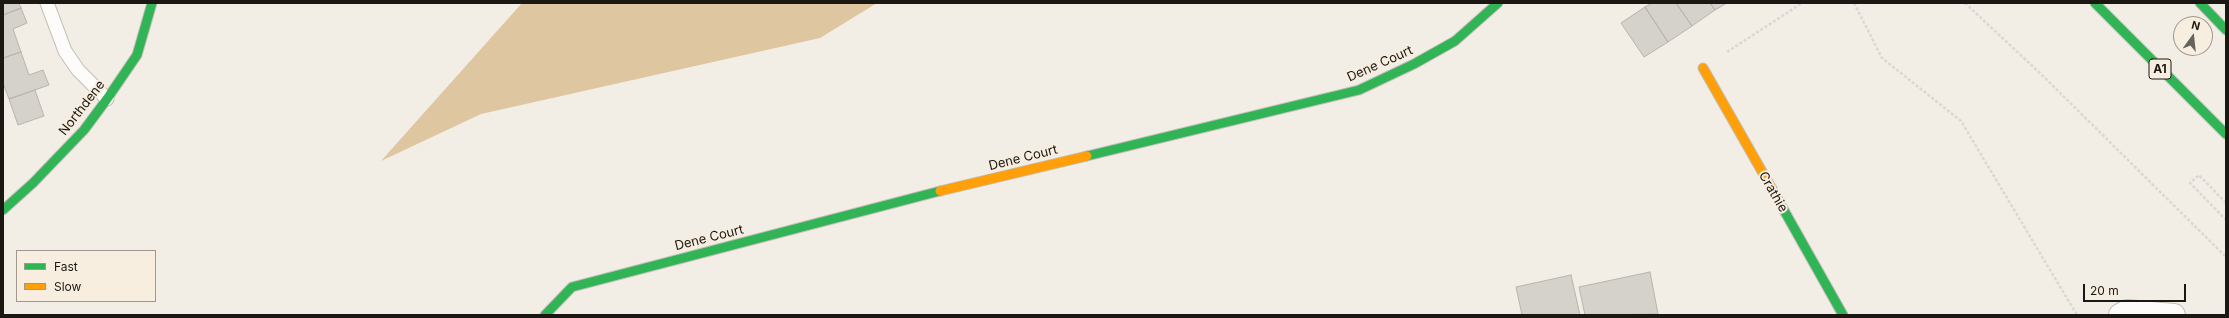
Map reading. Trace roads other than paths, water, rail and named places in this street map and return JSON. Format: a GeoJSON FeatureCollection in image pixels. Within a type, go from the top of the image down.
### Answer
{"type":"FeatureCollection","features":[{"type":"Feature","properties":{"kind":"main road","name":"Northdene"},"geometry":{"type":"LineString","coordinates":[[3,210],[33,183],[84,130],[107,99],[137,55],[152,3]]}},
{"type":"Feature","properties":{"kind":"main road","name":"Dene Court"},"geometry":{"type":"LineString","coordinates":[[545,315],[572,287],[953,188],[1359,90],[1414,64],[1455,41],[1498,3]]}},
{"type":"Feature","properties":{"kind":"main road","name":"A1"},"geometry":{"type":"LineString","coordinates":[[2095,3],[2226,134]]}},
{"type":"Feature","properties":{"kind":"main road"},"geometry":{"type":"LineString","coordinates":[[2200,3],[2226,30]]}},
{"type":"Feature","properties":{"kind":"main road","name":"Crathie"},"geometry":{"type":"LineString","coordinates":[[1703,68],[1843,315]]}},
{"type":"Feature","properties":{"kind":"street"},"geometry":{"type":"LineString","coordinates":[[2120,315],[2126,311],[2174,315]]}},
{"type":"Feature","properties":{"kind":"lane"},"geometry":{"type":"LineString","coordinates":[[47,3],[65,52],[78,70],[107,99]]}}]}
